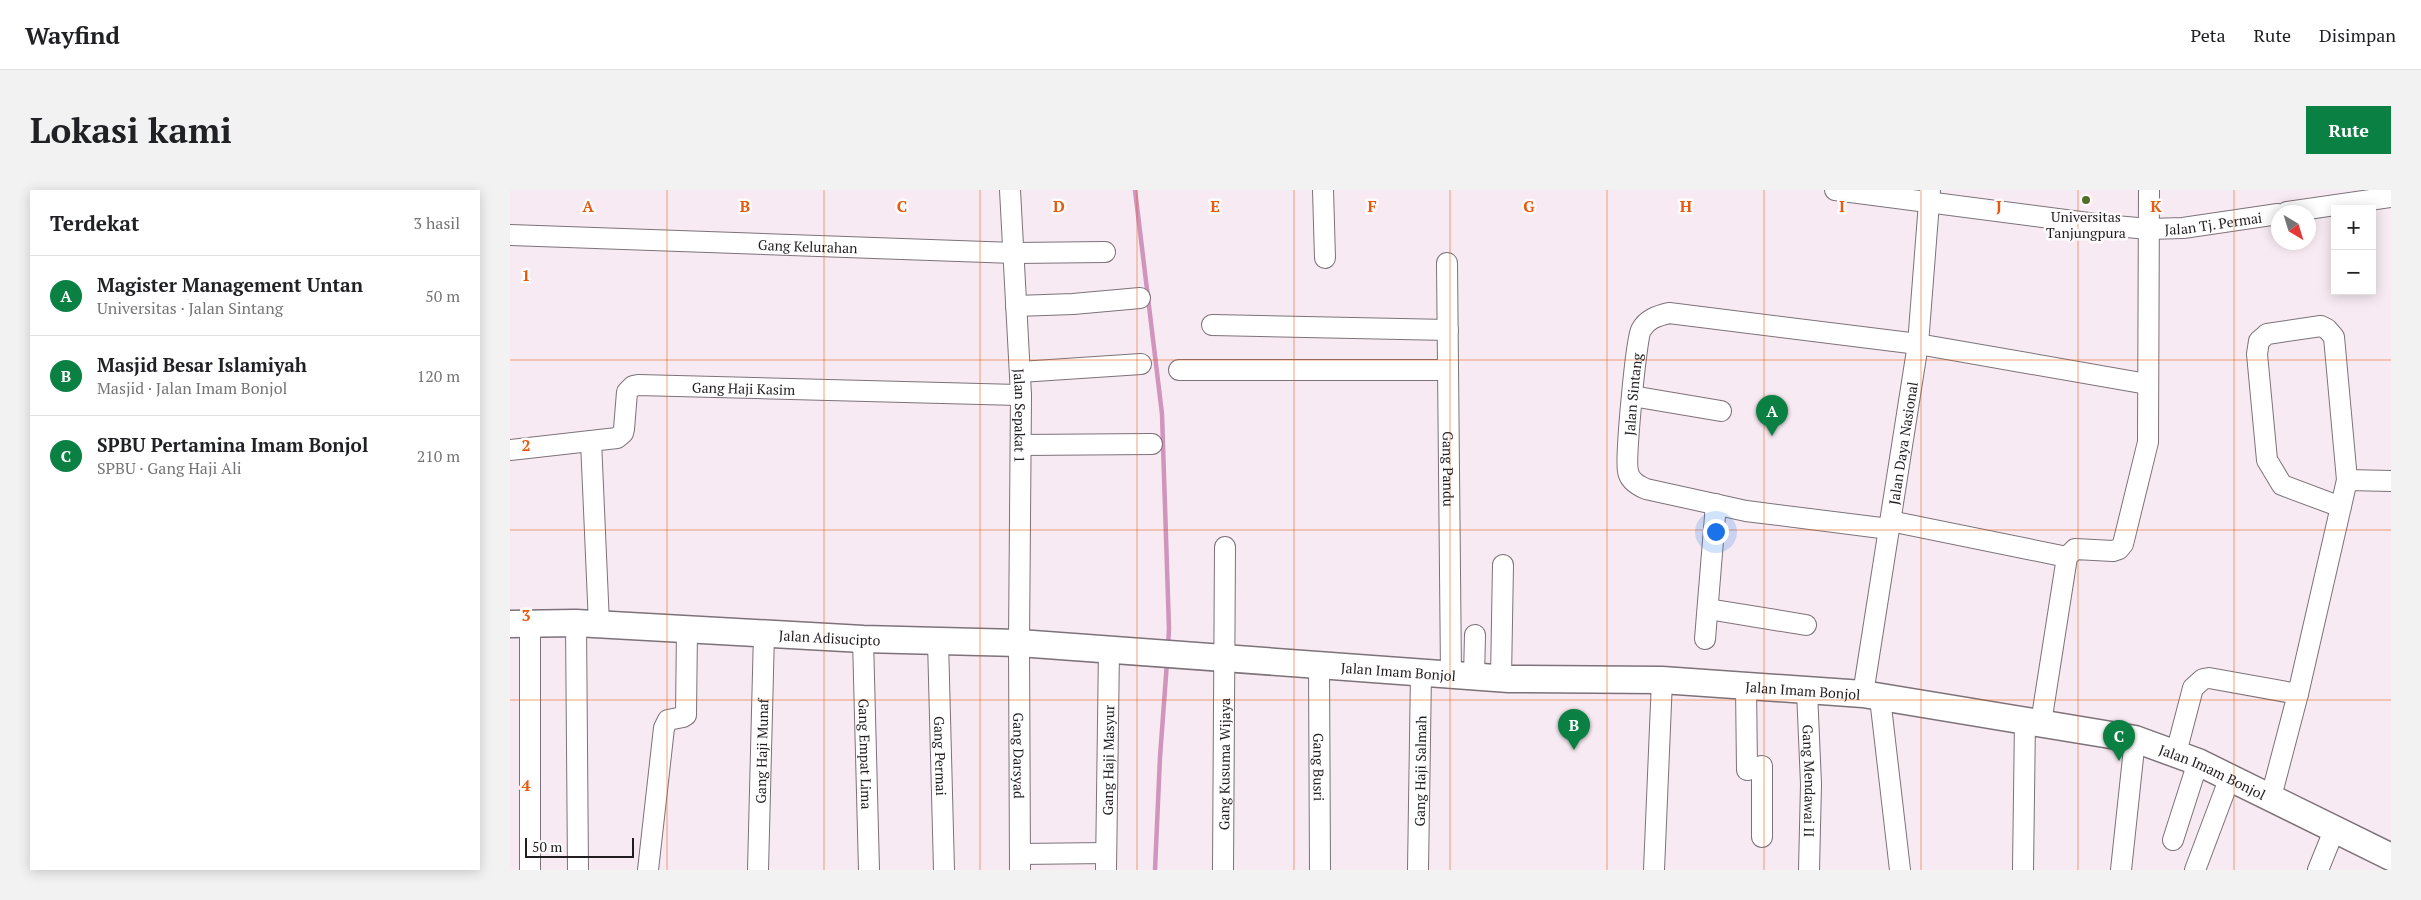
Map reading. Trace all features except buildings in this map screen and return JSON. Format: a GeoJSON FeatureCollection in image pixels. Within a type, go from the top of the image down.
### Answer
{"type":"FeatureCollection","features":[{"type":"Feature","properties":{"kind":"main road","name":"Jalan Adisucipto"},"geometry":{"type":"LineString","coordinates":[[520,624],[588,624],[863,639],[1018,643],[1186,656]]}},
{"type":"Feature","properties":{"kind":"main road","name":"Jalan Imam Bonjol"},"geometry":{"type":"LineString","coordinates":[[1186,656],[1500,678],[1662,680],[1746,686],[1872,696],[2033,721],[2135,739],[2187,757],[2391,857]]}},
{"type":"Feature","properties":{"kind":"street","name":"Jalan Sepakat 1"},"geometry":{"type":"LineString","coordinates":[[1010,190],[1021,395],[1018,643]]}},
{"type":"Feature","properties":{"kind":"street"},"geometry":{"type":"LineString","coordinates":[[1322,190],[1325,258]]}},
{"type":"Feature","properties":{"kind":"street","name":"Jalan Tj. Permai"},"geometry":{"type":"LineString","coordinates":[[1835,190],[1930,196],[2104,225],[2149,229],[2183,228],[2271,215]]}},
{"type":"Feature","properties":{"kind":"street"},"geometry":{"type":"LineString","coordinates":[[2023,870],[2033,721],[2067,557],[2075,549],[2119,549],[2125,540],[2140,469],[2148,442],[2149,190]]}},
{"type":"Feature","properties":{"kind":"street","name":"Jalan Daya Nasional"},"geometry":{"type":"LineString","coordinates":[[1900,870],[1872,696],[1889,525],[1918,344],[1930,196]]}},
{"type":"Feature","properties":{"kind":"street"},"geometry":{"type":"LineString","coordinates":[[2316,208],[2391,197]]}},
{"type":"Feature","properties":{"kind":"street","name":"Gang Kelurahan"},"geometry":{"type":"LineString","coordinates":[[510,235],[1014,253],[1105,252]]}},
{"type":"Feature","properties":{"kind":"street","name":"Gang Pandu"},"geometry":{"type":"LineString","coordinates":[[1447,263],[1448,370],[1463,676]]}},
{"type":"Feature","properties":{"kind":"street"},"geometry":{"type":"LineString","coordinates":[[1016,306],[1073,304],[1140,298]]}},
{"type":"Feature","properties":{"kind":"street","name":"Jalan Sintang"},"geometry":{"type":"LineString","coordinates":[[2067,557],[1889,525],[1746,511],[1646,489],[1640,486],[1630,477],[1628,472],[1632,396],[1640,331],[1649,320],[1658,315],[1669,314],[1918,344],[2147,384]]}},
{"type":"Feature","properties":{"kind":"street"},"geometry":{"type":"LineString","coordinates":[[1212,325],[1448,330]]}},
{"type":"Feature","properties":{"kind":"street"},"geometry":{"type":"LineString","coordinates":[[2271,797],[2298,694],[2341,507],[2347,480],[2334,337],[2327,329],[2321,326],[2262,336],[2257,346],[2256,354],[2267,460],[2282,485],[2341,507]]}},
{"type":"Feature","properties":{"kind":"street"},"geometry":{"type":"LineString","coordinates":[[1020,372],[1141,364]]}},
{"type":"Feature","properties":{"kind":"street"},"geometry":{"type":"LineString","coordinates":[[1178,370],[1448,370]]}},
{"type":"Feature","properties":{"kind":"street","name":"Gang Haji Kasim"},"geometry":{"type":"LineString","coordinates":[[510,450],[591,442],[621,436],[624,429],[626,392],[633,386],[638,385],[1021,395]]}},
{"type":"Feature","properties":{"kind":"street"},"geometry":{"type":"LineString","coordinates":[[1632,396],[1721,411]]}},
{"type":"Feature","properties":{"kind":"street"},"geometry":{"type":"LineString","coordinates":[[578,870],[588,624],[591,442]]}},
{"type":"Feature","properties":{"kind":"street"},"geometry":{"type":"LineString","coordinates":[[1021,446],[1152,444]]}},
{"type":"Feature","properties":{"kind":"street"},"geometry":{"type":"LineString","coordinates":[[2347,480],[2391,481]]}},
{"type":"Feature","properties":{"kind":"street"},"geometry":{"type":"LineString","coordinates":[[1705,639],[1716,504]]}},
{"type":"Feature","properties":{"kind":"street","name":"Gang Kusuma Wijaya"},"geometry":{"type":"LineString","coordinates":[[1222,870],[1225,547]]}},
{"type":"Feature","properties":{"kind":"street"},"geometry":{"type":"LineString","coordinates":[[1500,678],[1503,564]]}},
{"type":"Feature","properties":{"kind":"street"},"geometry":{"type":"LineString","coordinates":[[1708,609],[1806,626]]}},
{"type":"Feature","properties":{"kind":"street"},"geometry":{"type":"LineString","coordinates":[[520,624],[530,870]]}},
{"type":"Feature","properties":{"kind":"street"},"geometry":{"type":"LineString","coordinates":[[648,870],[664,728],[668,720],[683,718],[686,715],[687,629]]}},
{"type":"Feature","properties":{"kind":"street","name":"Gang Haji Munaf"},"geometry":{"type":"LineString","coordinates":[[758,870],[764,633]]}},
{"type":"Feature","properties":{"kind":"street"},"geometry":{"type":"LineString","coordinates":[[1463,676],[1475,635]]}},
{"type":"Feature","properties":{"kind":"street","name":"Gang Empat Lima"},"geometry":{"type":"LineString","coordinates":[[863,639],[869,870]]}},
{"type":"Feature","properties":{"kind":"street","name":"Gang Permai"},"geometry":{"type":"LineString","coordinates":[[938,641],[944,870]]}},
{"type":"Feature","properties":{"kind":"street","name":"Gang Darsyad"},"geometry":{"type":"LineString","coordinates":[[1018,643],[1020,862]]}},
{"type":"Feature","properties":{"kind":"street","name":"Gang Haji Masyur"},"geometry":{"type":"LineString","coordinates":[[1106,862],[1109,649]]}},
{"type":"Feature","properties":{"kind":"street","name":"Gang Busri"},"geometry":{"type":"LineString","coordinates":[[1318,665],[1320,870]]}},
{"type":"Feature","properties":{"kind":"street","name":"Gang Haji Salmah"},"geometry":{"type":"LineString","coordinates":[[1418,870],[1422,672]]}},
{"type":"Feature","properties":{"kind":"street"},"geometry":{"type":"LineString","coordinates":[[2173,840],[2187,757],[2193,688],[2203,679],[2208,678],[2298,694]]}},
{"type":"Feature","properties":{"kind":"street"},"geometry":{"type":"LineString","coordinates":[[1654,870],[1662,680]]}},
{"type":"Feature","properties":{"kind":"street"},"geometry":{"type":"LineString","coordinates":[[1746,686],[1747,770],[1762,766],[1762,837]]}},
{"type":"Feature","properties":{"kind":"street","name":"Gang Mendawai II"},"geometry":{"type":"LineString","coordinates":[[1807,691],[1811,784],[1808,870]]}},
{"type":"Feature","properties":{"kind":"street"},"geometry":{"type":"LineString","coordinates":[[2121,870],[2135,739]]}},
{"type":"Feature","properties":{"kind":"street"},"geometry":{"type":"LineString","coordinates":[[2195,870],[2230,777]]}},
{"type":"Feature","properties":{"kind":"street"},"geometry":{"type":"LineString","coordinates":[[2318,870],[2335,828]]}},
{"type":"Feature","properties":{"kind":"street"},"geometry":{"type":"LineString","coordinates":[[1020,862],[1106,862]]}},
{"type":"Feature","properties":{"kind":"waterway"},"geometry":{"type":"LineString","coordinates":[[1135,190],[1162,414],[1168,647]]}},
{"type":"Feature","properties":{"kind":"waterway"},"geometry":{"type":"LineString","coordinates":[[1155,870],[1160,757],[1167,662]]}},
{"type":"Feature","properties":{"kind":"place","name":"Universitas Tanjungpura"},"geometry":{"type":"Point","coordinates":[2086,200]}},
{"type":"Feature","properties":{"kind":"place","name":"Magister Management Untan"},"geometry":{"type":"Point","coordinates":[1772,436]}},
{"type":"Feature","properties":{"kind":"place","name":"Masjid Besar Islamiyah"},"geometry":{"type":"Point","coordinates":[1574,750]}},
{"type":"Feature","properties":{"kind":"place","name":"SPBU Pertamina Imam Bonjol"},"geometry":{"type":"Point","coordinates":[2119,761]}}]}
